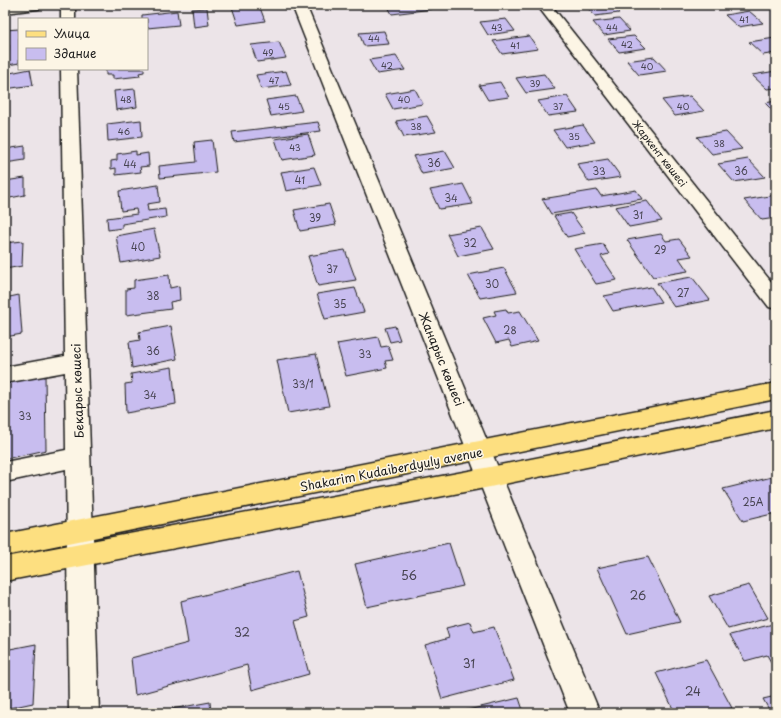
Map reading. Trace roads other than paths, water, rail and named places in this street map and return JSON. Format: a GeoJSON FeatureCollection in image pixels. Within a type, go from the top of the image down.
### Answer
{"type":"FeatureCollection","features":[{"type":"Feature","properties":{"kind":"main road","name":"Shakarim Kudaiberdyuly avenue"},"geometry":{"type":"LineString","coordinates":[[5,569],[81,542],[480,451],[776,391]]}},
{"type":"Feature","properties":{"kind":"main road","name":"Shakarim Kudaiberdyuly avenue"},"geometry":{"type":"LineString","coordinates":[[5,545],[81,542],[490,477],[776,419]]}},
{"type":"Feature","properties":{"kind":"street"},"geometry":{"type":"LineString","coordinates":[[5,9],[37,5]]}},
{"type":"Feature","properties":{"kind":"street"},"geometry":{"type":"LineString","coordinates":[[68,5],[68,18]]}},
{"type":"Feature","properties":{"kind":"street","name":"Жанарыс көшесі"},"geometry":{"type":"LineString","coordinates":[[299,5],[585,713]]}},
{"type":"Feature","properties":{"kind":"street","name":"Жаркент көшесі"},"geometry":{"type":"LineString","coordinates":[[544,5],[776,302]]}},
{"type":"Feature","properties":{"kind":"street","name":"Бекарыс көшесі"},"geometry":{"type":"LineString","coordinates":[[69,70],[84,713]]}},
{"type":"Feature","properties":{"kind":"street"},"geometry":{"type":"LineString","coordinates":[[5,375],[76,362]]}},
{"type":"Feature","properties":{"kind":"street"},"geometry":{"type":"LineString","coordinates":[[5,472],[79,457]]}}]}
